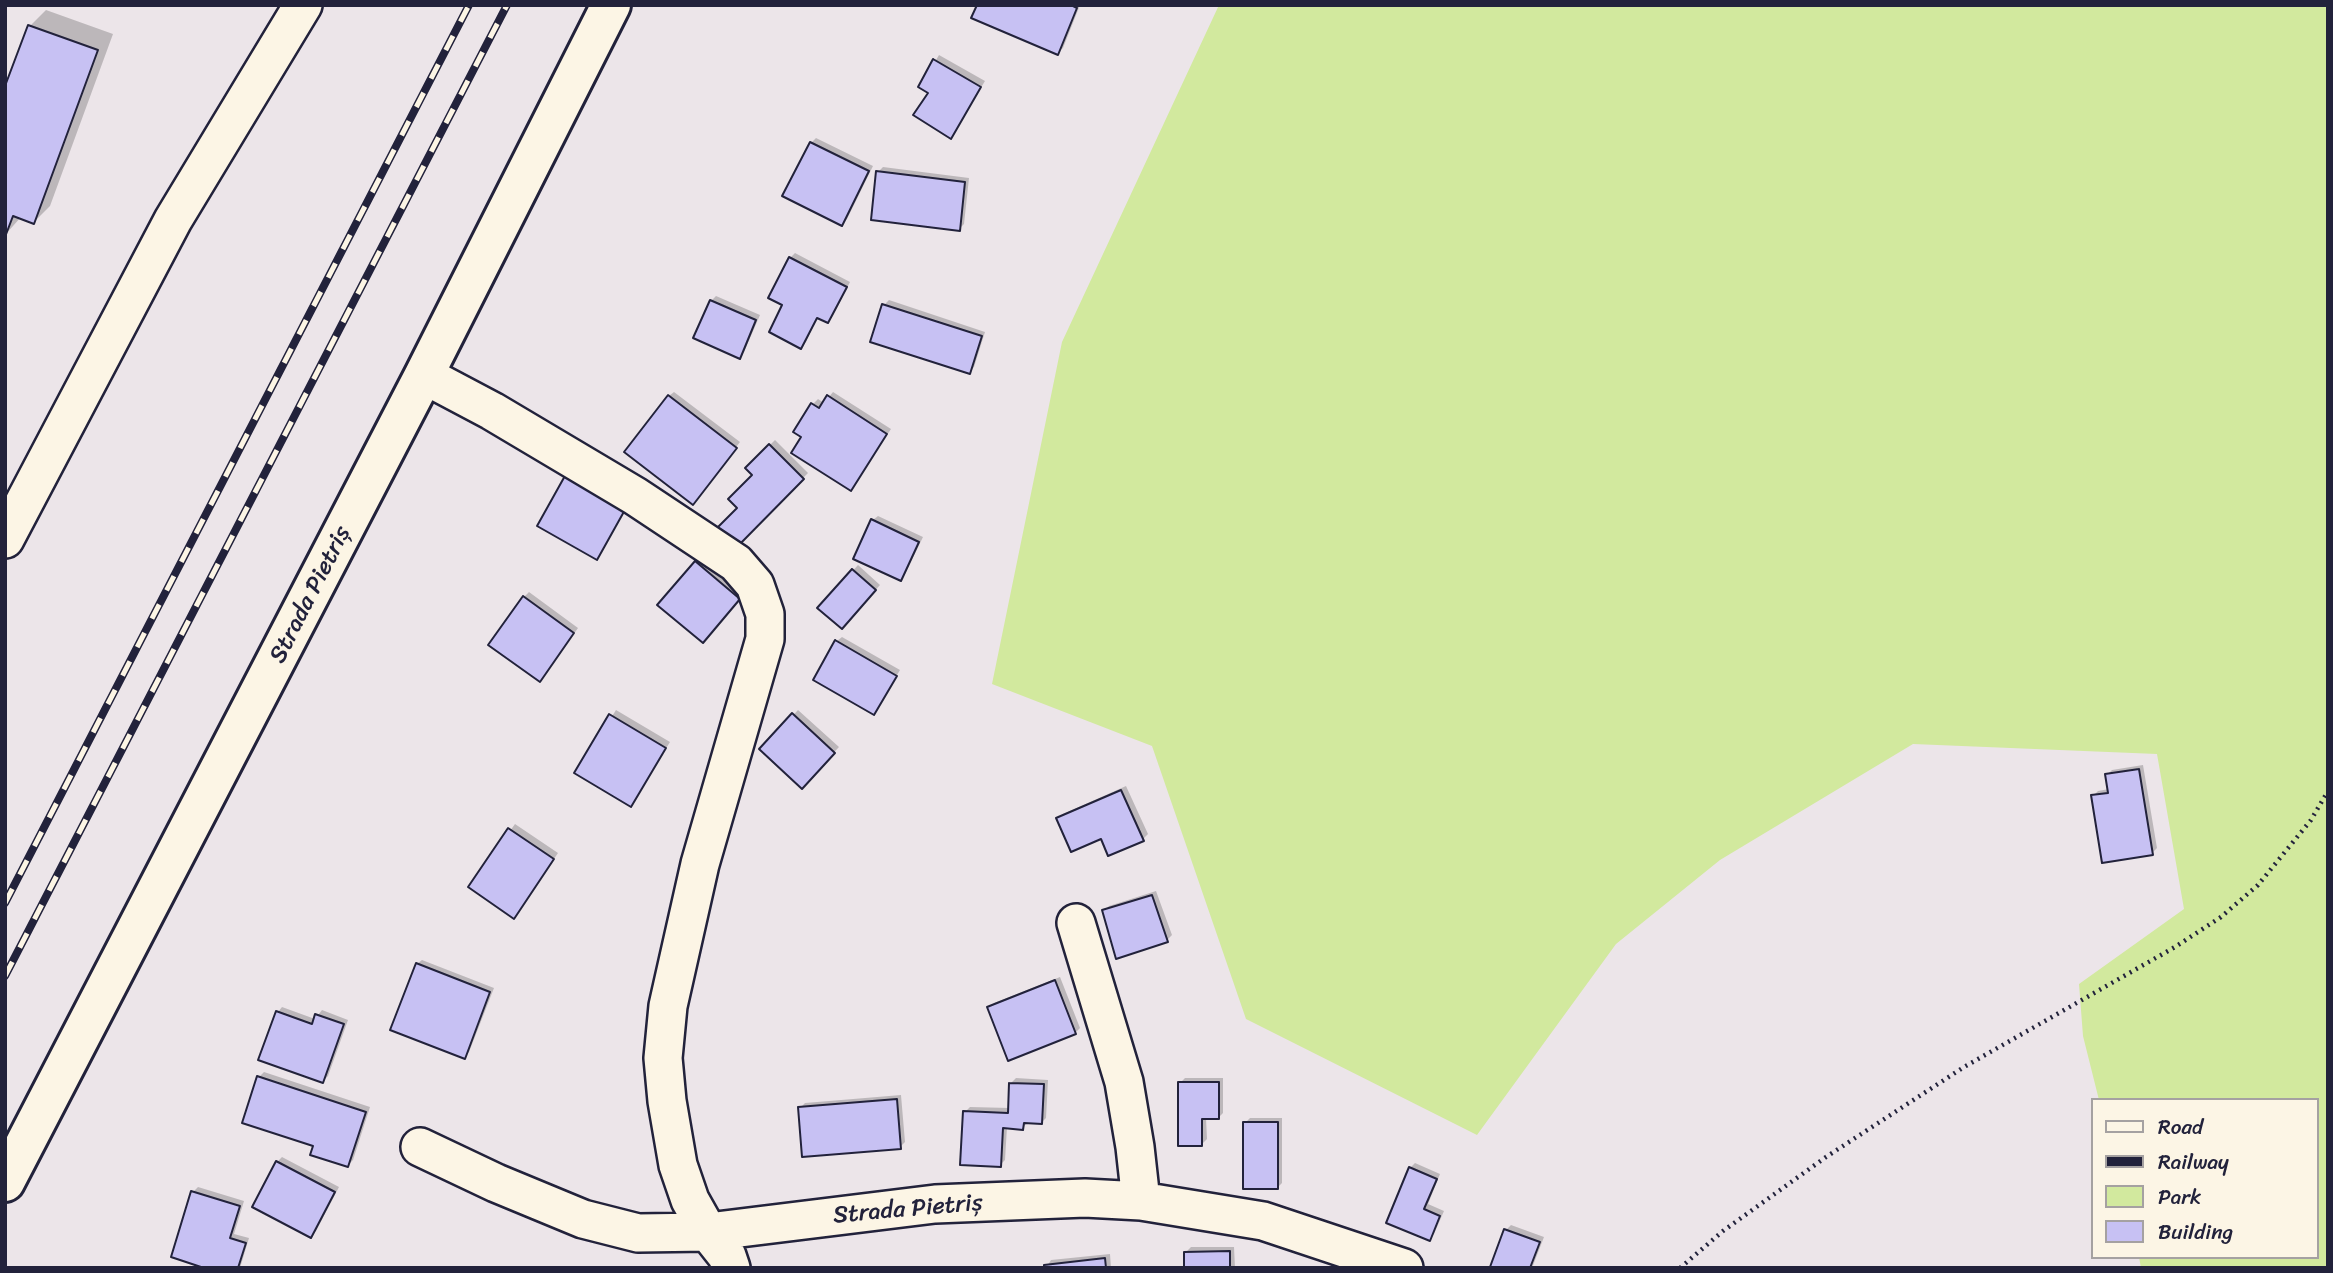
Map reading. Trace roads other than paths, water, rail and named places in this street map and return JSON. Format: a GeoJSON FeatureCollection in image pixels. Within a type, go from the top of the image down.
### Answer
{"type":"FeatureCollection","features":[{"type":"Feature","properties":{"kind":"main road","name":"Strada Pietriș"},"geometry":{"type":"LineString","coordinates":[[5,1182],[424,375],[611,5]]}},
{"type":"Feature","properties":{"kind":"street"},"geometry":{"type":"LineString","coordinates":[[5,539],[173,220],[303,5]]}},
{"type":"Feature","properties":{"kind":"street"},"geometry":{"type":"LineString","coordinates":[[424,375],[492,411],[635,496],[736,562],[755,585],[765,614],[765,639],[701,864],[667,1019],[663,1058],[678,1165],[690,1200],[708,1232],[727,1256],[731,1268]]}},
{"type":"Feature","properties":{"kind":"street"},"geometry":{"type":"LineString","coordinates":[[1076,923],[1124,1082],[1141,1201]]}},
{"type":"Feature","properties":{"kind":"street","name":"Strada Pietriș"},"geometry":{"type":"LineString","coordinates":[[419,1147],[583,1219],[638,1233],[708,1232],[934,1204],[1085,1198],[1141,1201],[1263,1221],[1404,1268]]}},
{"type":"Feature","properties":{"kind":"railway"},"geometry":{"type":"LineString","coordinates":[[5,903],[469,5]]}},
{"type":"Feature","properties":{"kind":"railway"},"geometry":{"type":"LineString","coordinates":[[5,976],[507,5]]}}]}
